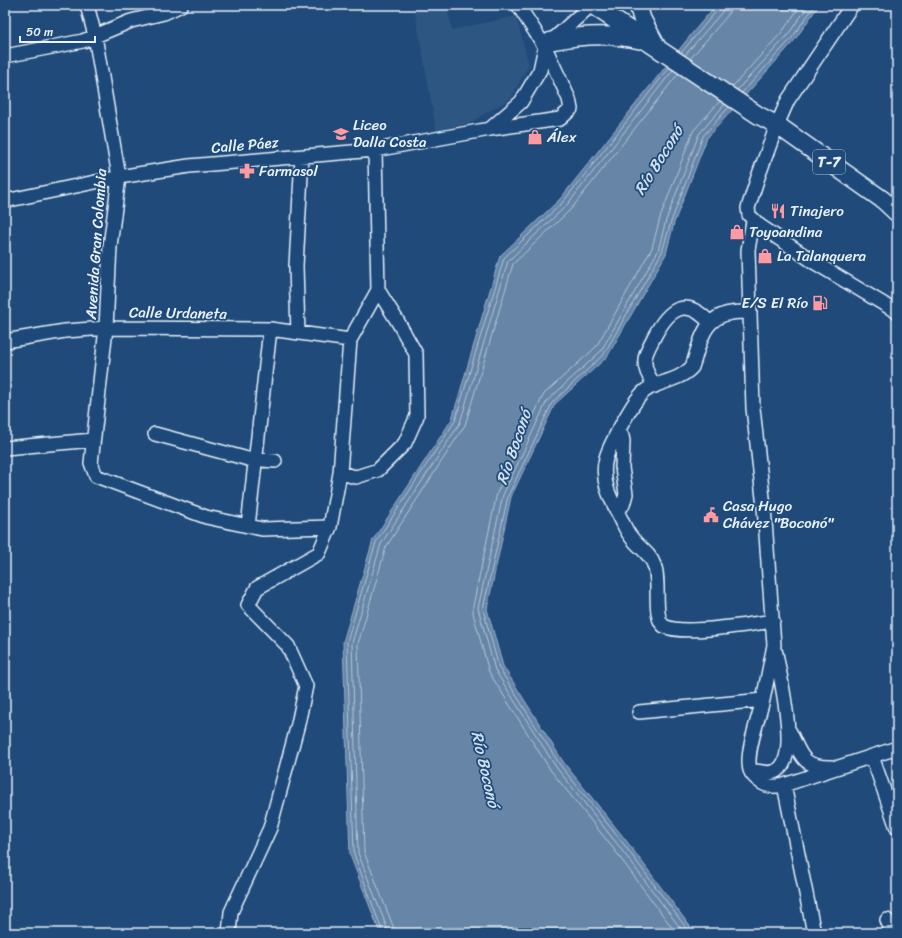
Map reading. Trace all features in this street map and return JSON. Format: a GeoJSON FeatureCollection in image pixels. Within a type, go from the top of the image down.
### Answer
{"type":"FeatureCollection","features":[{"type":"Feature","properties":{"kind":"main road","name":"T-7"},"geometry":{"type":"LineString","coordinates":[[591,5],[758,115],[777,125],[883,200],[897,213]]}},
{"type":"Feature","properties":{"kind":"main road"},"geometry":{"type":"LineString","coordinates":[[638,5],[642,19],[657,48]]}},
{"type":"Feature","properties":{"kind":"main road"},"geometry":{"type":"LineString","coordinates":[[548,44],[575,37],[598,35],[630,37],[657,48]]}},
{"type":"Feature","properties":{"kind":"street","name":"Avenida Gran Colombia"},"geometry":{"type":"LineString","coordinates":[[87,5],[95,36],[119,177],[110,246],[106,328],[91,463],[96,476],[206,517],[262,530],[330,527]]}},
{"type":"Feature","properties":{"kind":"street"},"geometry":{"type":"LineString","coordinates":[[5,56],[83,40],[130,21],[164,13],[182,5]]}},
{"type":"Feature","properties":{"kind":"street","name":"Calle Páez"},"geometry":{"type":"LineString","coordinates":[[5,201],[119,177],[190,166],[375,150],[490,129],[560,119],[571,109],[569,99],[548,44],[518,5]]}},
{"type":"Feature","properties":{"kind":"street"},"geometry":{"type":"LineString","coordinates":[[490,129],[521,102],[540,70],[548,44],[591,5]]}},
{"type":"Feature","properties":{"kind":"street"},"geometry":{"type":"LineString","coordinates":[[852,5],[788,100],[777,125],[748,208],[749,216],[753,221],[817,264],[897,312]]}},
{"type":"Feature","properties":{"kind":"street"},"geometry":{"type":"LineString","coordinates":[[230,933],[231,912],[270,828],[298,724],[306,686],[288,646],[248,605],[257,588],[319,553],[330,527],[340,473],[350,340],[378,290],[375,150]]}},
{"type":"Feature","properties":{"kind":"street"},"geometry":{"type":"LineString","coordinates":[[298,333],[296,266],[302,157]]}},
{"type":"Feature","properties":{"kind":"street"},"geometry":{"type":"LineString","coordinates":[[750,770],[769,773],[779,770],[786,761],[788,749],[788,728],[774,644],[761,467],[753,408],[748,250],[753,221]]}},
{"type":"Feature","properties":{"kind":"street"},"geometry":{"type":"LineString","coordinates":[[340,473],[356,477],[378,470],[405,443],[417,416],[416,354],[378,290]]}},
{"type":"Feature","properties":{"kind":"street"},"geometry":{"type":"LineString","coordinates":[[655,386],[646,368],[645,361],[646,353],[662,322],[673,312],[684,308],[698,312],[710,323]]}},
{"type":"Feature","properties":{"kind":"street"},"geometry":{"type":"LineString","coordinates":[[750,312],[732,312],[723,315],[710,323],[704,331],[692,368],[678,378],[650,388],[640,396],[632,406],[618,432],[606,458],[605,471],[609,494],[616,510],[630,536],[646,551],[654,563],[658,583],[657,609],[659,620],[663,625],[676,629],[708,629],[773,621]]}},
{"type":"Feature","properties":{"kind":"street","name":"Calle Urdaneta"},"geometry":{"type":"LineString","coordinates":[[5,341],[65,331],[106,328],[270,330],[350,340]]}},
{"type":"Feature","properties":{"kind":"street"},"geometry":{"type":"LineString","coordinates":[[248,526],[270,330]]}},
{"type":"Feature","properties":{"kind":"street"},"geometry":{"type":"LineString","coordinates":[[616,510],[623,505],[626,494],[622,468],[624,441],[618,432]]}},
{"type":"Feature","properties":{"kind":"street"},"geometry":{"type":"LineString","coordinates":[[155,434],[255,460],[275,461]]}},
{"type":"Feature","properties":{"kind":"street"},"geometry":{"type":"LineString","coordinates":[[5,448],[93,440]]}},
{"type":"Feature","properties":{"kind":"street"},"geometry":{"type":"LineString","coordinates":[[774,644],[764,700],[750,750],[749,762],[750,770],[753,776],[763,784],[773,787],[784,785],[897,748]]}},
{"type":"Feature","properties":{"kind":"street"},"geometry":{"type":"LineString","coordinates":[[639,712],[764,700]]}},
{"type":"Feature","properties":{"kind":"street"},"geometry":{"type":"LineString","coordinates":[[788,728],[803,758],[813,765],[822,768],[840,767]]}},
{"type":"Feature","properties":{"kind":"street"},"geometry":{"type":"LineString","coordinates":[[872,756],[897,828]]}},
{"type":"Feature","properties":{"kind":"street"},"geometry":{"type":"LineString","coordinates":[[784,785],[814,933]]}},
{"type":"Feature","properties":{"kind":"street"},"geometry":{"type":"LineString","coordinates":[[887,920],[892,933]]}},
{"type":"Feature","properties":{"kind":"shaded area"},"geometry":{"type":"Polygon","coordinates":[[[414,5],[447,5],[452,30],[516,16],[529,65],[511,98],[468,124],[436,130],[414,5]]]}},
{"type":"Feature","properties":{"kind":"water","name":"Río Boconó"},"geometry":{"type":"Polygon","coordinates":[[[716,5],[819,5],[794,41],[707,138],[674,223],[666,254],[607,357],[555,404],[511,497],[487,609],[503,666],[564,763],[625,839],[695,933],[380,933],[350,855],[343,642],[373,540],[452,419],[500,256],[560,199],[716,5]]]}},
{"type":"Feature","properties":{"kind":"place","name":"Liceo Dalla Costa"},"geometry":{"type":"Point","coordinates":[341,134]}},
{"type":"Feature","properties":{"kind":"place","name":"Álex"},"geometry":{"type":"Point","coordinates":[535,137]}},
{"type":"Feature","properties":{"kind":"place","name":"Farmasol"},"geometry":{"type":"Point","coordinates":[247,171]}},
{"type":"Feature","properties":{"kind":"place","name":"Tinajero"},"geometry":{"type":"Point","coordinates":[778,211]}},
{"type":"Feature","properties":{"kind":"place","name":"Toyoandina"},"geometry":{"type":"Point","coordinates":[737,232]}},
{"type":"Feature","properties":{"kind":"place","name":"La Talanquera"},"geometry":{"type":"Point","coordinates":[765,256]}},
{"type":"Feature","properties":{"kind":"place","name":"E/S El Río"},"geometry":{"type":"Point","coordinates":[820,303]}},
{"type":"Feature","properties":{"kind":"place","name":"Casa Hugo Chávez \"Boconó\""},"geometry":{"type":"Point","coordinates":[711,515]}}]}
